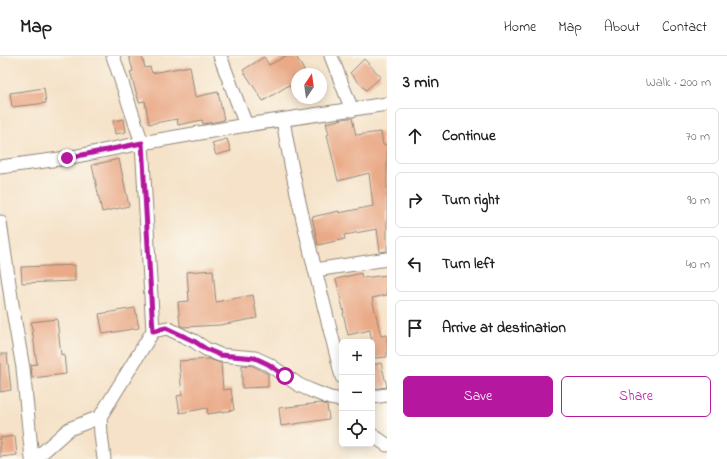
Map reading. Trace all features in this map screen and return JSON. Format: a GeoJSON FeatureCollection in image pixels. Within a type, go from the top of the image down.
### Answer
{"type":"FeatureCollection","features":[{"type":"Feature","properties":{"kind":"street"},"geometry":{"type":"LineString","coordinates":[[104,459],[100,417],[153,331],[142,143],[113,56]]}},
{"type":"Feature","properties":{"kind":"street"},"geometry":{"type":"LineString","coordinates":[[220,56],[246,125]]}},
{"type":"Feature","properties":{"kind":"street"},"geometry":{"type":"LineString","coordinates":[[331,56],[352,110]]}},
{"type":"Feature","properties":{"kind":"street"},"geometry":{"type":"LineString","coordinates":[[0,166],[67,158],[246,125],[387,104]]}},
{"type":"Feature","properties":{"kind":"street"},"geometry":{"type":"LineString","coordinates":[[283,120],[315,270],[341,375]]}},
{"type":"Feature","properties":{"kind":"street"},"geometry":{"type":"LineString","coordinates":[[0,222],[23,368],[32,459]]}},
{"type":"Feature","properties":{"kind":"street"},"geometry":{"type":"LineString","coordinates":[[315,270],[387,259]]}},
{"type":"Feature","properties":{"kind":"street"},"geometry":{"type":"LineString","coordinates":[[153,331],[166,328],[220,355],[255,358],[268,364],[299,385],[330,398],[339,400]]}},
{"type":"Feature","properties":{"kind":"street"},"geometry":{"type":"LineString","coordinates":[[375,397],[387,396]]}},
{"type":"Feature","properties":{"kind":"street"},"geometry":{"type":"LineString","coordinates":[[35,459],[69,429],[100,417]]}},
{"type":"Feature","properties":{"kind":"street"},"geometry":{"type":"LineString","coordinates":[[375,437],[387,445]]}},
{"type":"Feature","properties":{"kind":"building"},"geometry":{"type":"Polygon","coordinates":[[[129,56],[142,56],[145,68],[150,67],[152,73],[190,66],[195,97],[218,92],[224,120],[203,124],[202,120],[178,125],[177,119],[149,124],[145,101],[139,102],[130,72],[133,71],[129,56]]]}},
{"type":"Feature","properties":{"kind":"building"},"geometry":{"type":"Polygon","coordinates":[[[286,56],[296,56],[303,68],[291,68],[291,88],[289,85],[263,101],[243,70],[264,57],[269,65],[286,56]]]}},
{"type":"Feature","properties":{"kind":"building"},"geometry":{"type":"Polygon","coordinates":[[[364,59],[381,77],[366,90],[350,73],[364,59]]]}},
{"type":"Feature","properties":{"kind":"building"},"geometry":{"type":"Polygon","coordinates":[[[44,88],[46,103],[12,107],[10,93],[44,88]]]}},
{"type":"Feature","properties":{"kind":"building"},"geometry":{"type":"Polygon","coordinates":[[[352,118],[356,135],[381,132],[383,145],[387,144],[387,251],[380,252],[377,229],[344,235],[345,239],[318,245],[312,217],[373,206],[369,173],[338,181],[327,135],[329,134],[326,123],[352,118]]]}},
{"type":"Feature","properties":{"kind":"building"},"geometry":{"type":"Polygon","coordinates":[[[124,119],[126,132],[115,134],[113,121],[124,119]]]}},
{"type":"Feature","properties":{"kind":"building"},"geometry":{"type":"Polygon","coordinates":[[[227,139],[231,151],[216,155],[212,143],[227,139]]]}},
{"type":"Feature","properties":{"kind":"building"},"geometry":{"type":"Polygon","coordinates":[[[119,159],[129,206],[102,212],[92,165],[119,159]]]}},
{"type":"Feature","properties":{"kind":"building"},"geometry":{"type":"Polygon","coordinates":[[[75,265],[75,281],[22,283],[21,267],[75,265]]]}},
{"type":"Feature","properties":{"kind":"building"},"geometry":{"type":"Polygon","coordinates":[[[213,270],[216,302],[253,295],[257,318],[220,325],[183,327],[180,325],[178,302],[189,301],[187,272],[213,270]]]}},
{"type":"Feature","properties":{"kind":"building"},"geometry":{"type":"Polygon","coordinates":[[[361,273],[362,278],[387,275],[387,295],[372,298],[381,336],[387,335],[387,357],[375,358],[375,339],[371,339],[370,330],[348,335],[336,279],[361,273]]]}},
{"type":"Feature","properties":{"kind":"building"},"geometry":{"type":"Polygon","coordinates":[[[135,308],[139,328],[103,334],[99,314],[135,308]]]}},
{"type":"Feature","properties":{"kind":"building"},"geometry":{"type":"Polygon","coordinates":[[[57,319],[61,355],[64,354],[66,374],[32,378],[31,365],[37,364],[31,322],[57,319]]]}},
{"type":"Feature","properties":{"kind":"building"},"geometry":{"type":"Polygon","coordinates":[[[0,354],[7,354],[11,390],[0,392],[0,354]]]}},
{"type":"Feature","properties":{"kind":"building"},"geometry":{"type":"Polygon","coordinates":[[[209,359],[221,363],[223,390],[231,389],[234,410],[208,414],[207,408],[180,413],[177,396],[182,395],[179,361],[209,359]]]}},
{"type":"Feature","properties":{"kind":"building"},"geometry":{"type":"Polygon","coordinates":[[[381,363],[387,387],[375,389],[375,364],[381,363]]]}},
{"type":"Feature","properties":{"kind":"building"},"geometry":{"type":"Polygon","coordinates":[[[242,365],[253,366],[268,374],[268,387],[242,388],[242,365]]]}},
{"type":"Feature","properties":{"kind":"building"},"geometry":{"type":"Polygon","coordinates":[[[321,403],[327,405],[329,419],[281,426],[279,408],[321,403]]]}},
{"type":"Feature","properties":{"kind":"building"},"geometry":{"type":"Polygon","coordinates":[[[15,436],[17,455],[0,457],[0,438],[15,436]]]}},
{"type":"Feature","properties":{"kind":"route"},"geometry":{"type":"LineString","coordinates":[[67,158],[142,143],[153,331],[166,328],[220,355],[255,358],[268,364],[285,376]]}}]}
